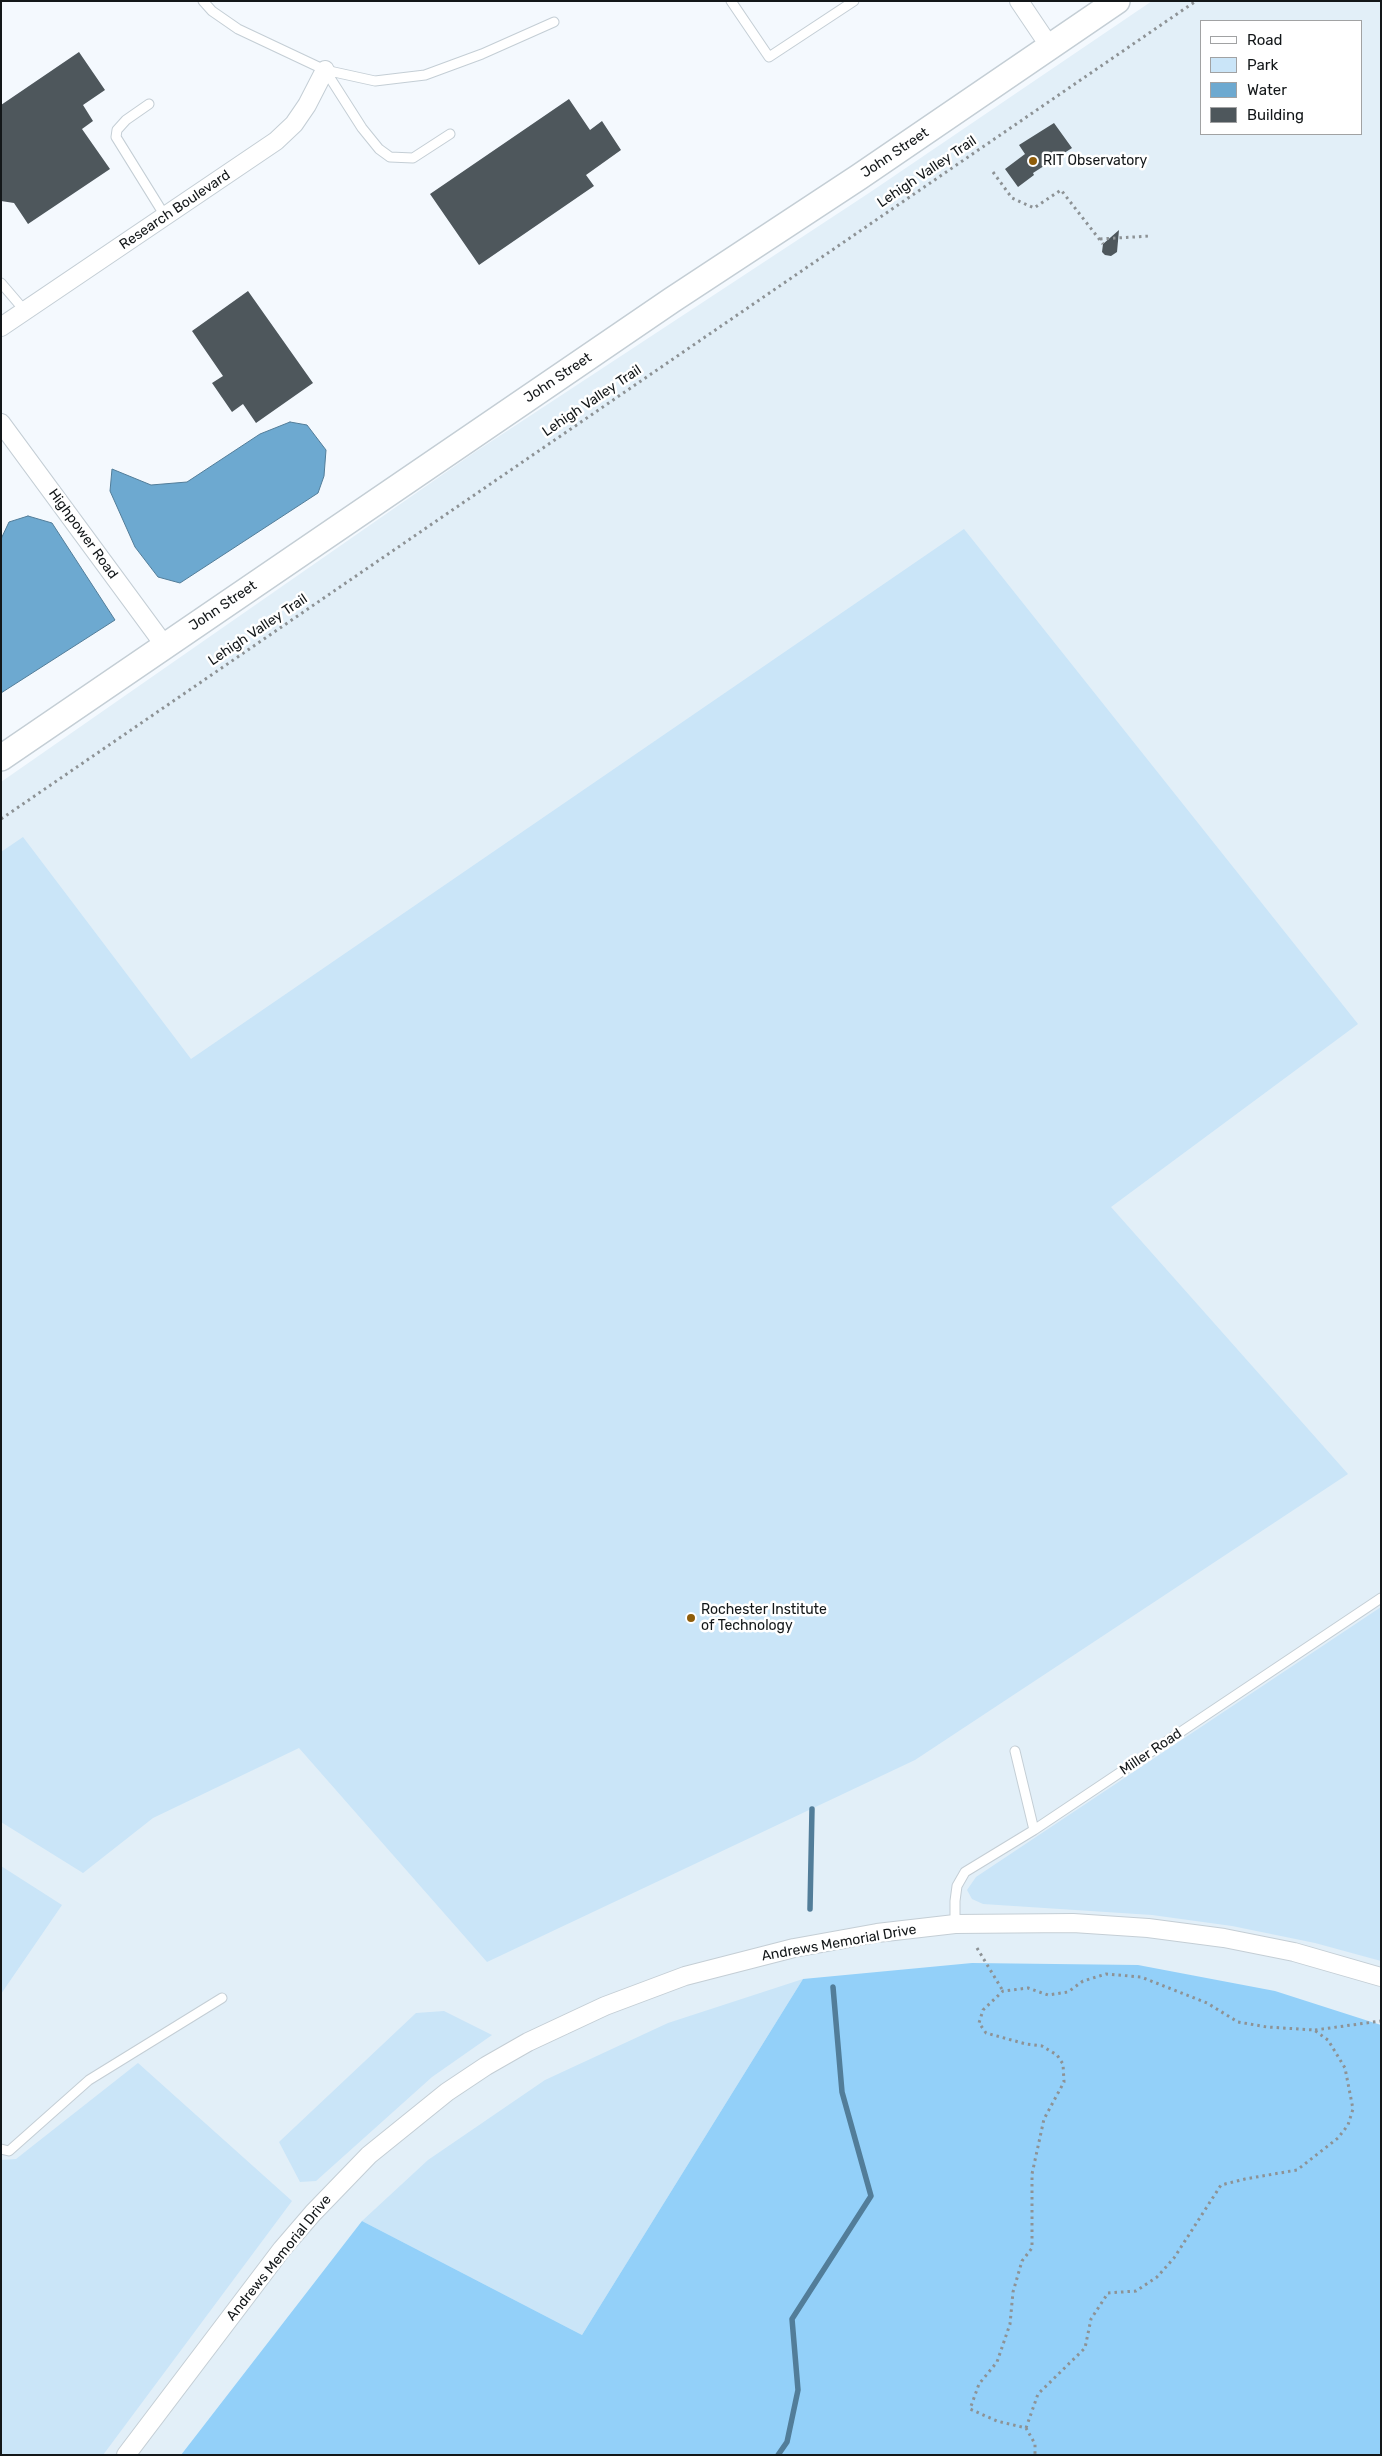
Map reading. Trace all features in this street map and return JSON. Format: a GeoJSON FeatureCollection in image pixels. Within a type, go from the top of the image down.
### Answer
{"type":"FeatureCollection","features":[{"type":"Feature","properties":{"kind":"street"},"geometry":{"type":"LineString","coordinates":[[1019,1],[1050,47]]}},
{"type":"Feature","properties":{"kind":"street","name":"John Street"},"geometry":{"type":"LineString","coordinates":[[1,758],[663,306],[867,172],[1117,1]]}},
{"type":"Feature","properties":{"kind":"street","name":"Research Boulevard"},"geometry":{"type":"LineString","coordinates":[[1,327],[276,141],[294,124],[307,105],[325,70]]}},
{"type":"Feature","properties":{"kind":"street","name":"Highpower Road"},"geometry":{"type":"LineString","coordinates":[[1,423],[165,646]]}},
{"type":"Feature","properties":{"kind":"street","name":"Andrews Memorial Drive"},"geometry":{"type":"LineString","coordinates":[[126,2455],[254,2285],[313,2213],[369,2156],[447,2092],[486,2066],[566,2023],[605,2006],[685,1976],[794,1948],[877,1934],[955,1924],[1073,1923],[1177,1932],[1224,1938],[1294,1952],[1381,1977]]}},
{"type":"Feature","properties":{"kind":"lane"},"geometry":{"type":"LineString","coordinates":[[203,1],[212,11],[238,29],[325,70],[376,80],[425,75],[482,54],[554,22]]}},
{"type":"Feature","properties":{"kind":"lane"},"geometry":{"type":"LineString","coordinates":[[731,1],[769,57],[854,1]]}},
{"type":"Feature","properties":{"kind":"lane"},"geometry":{"type":"LineString","coordinates":[[325,70],[362,128],[379,150],[390,157],[413,158],[450,134]]}},
{"type":"Feature","properties":{"kind":"lane"},"geometry":{"type":"LineString","coordinates":[[149,104],[126,120],[117,130],[116,137],[165,216]]}},
{"type":"Feature","properties":{"kind":"lane"},"geometry":{"type":"LineString","coordinates":[[1,283],[25,311]]}},
{"type":"Feature","properties":{"kind":"lane","name":"Miller Road"},"geometry":{"type":"LineString","coordinates":[[955,1924],[954,1901],[957,1886],[965,1872],[1034,1830],[1381,1598]]}},
{"type":"Feature","properties":{"kind":"lane"},"geometry":{"type":"LineString","coordinates":[[1015,1751],[1034,1830]]}},
{"type":"Feature","properties":{"kind":"lane"},"geometry":{"type":"LineString","coordinates":[[1,2149],[9,2151],[89,2080],[222,1998]]}},
{"type":"Feature","properties":{"kind":"path","name":"Lehigh Valley Trail"},"geometry":{"type":"LineString","coordinates":[[1,819],[1196,1]]}},
{"type":"Feature","properties":{"kind":"path"},"geometry":{"type":"LineString","coordinates":[[993,172],[1012,198],[1034,208],[1061,190],[1103,244]]}},
{"type":"Feature","properties":{"kind":"path"},"geometry":{"type":"LineString","coordinates":[[1100,239],[1150,236]]}},
{"type":"Feature","properties":{"kind":"path"},"geometry":{"type":"LineString","coordinates":[[977,1948],[1003,1991]]}},
{"type":"Feature","properties":{"kind":"path"},"geometry":{"type":"LineString","coordinates":[[1035,2455],[1035,2444],[1026,2428],[997,2421],[970,2409],[979,2384],[997,2362],[1010,2324],[1012,2292],[1022,2261],[1032,2248],[1034,2213],[1032,2174],[1044,2119],[1064,2082],[1064,2064],[1057,2055],[1042,2046],[1026,2044],[986,2033],[978,2023],[983,2010],[1003,1991],[1028,1988],[1048,1995],[1068,1992],[1083,1981],[1106,1974],[1142,1977],[1207,2003],[1238,2022],[1267,2028],[1314,2030],[1381,2021]]}},
{"type":"Feature","properties":{"kind":"path"},"geometry":{"type":"LineString","coordinates":[[1026,2428],[1038,2394],[1085,2348],[1091,2319],[1108,2293],[1136,2291],[1157,2277],[1174,2258],[1221,2185],[1296,2170],[1338,2138],[1348,2125],[1353,2109],[1345,2068],[1328,2040],[1314,2030]]}},
{"type":"Feature","properties":{"kind":"shaded area","name":"Rochester Institute of Technology"},"geometry":{"type":"Polygon","coordinates":[[[1152,1],[1381,1],[1381,2455],[1,2455],[1,782],[475,452],[869,193],[1152,1]]]}},
{"type":"Feature","properties":{"kind":"shaded area"},"geometry":{"type":"Polygon","coordinates":[[[972,1963],[1138,1965],[1275,1991],[1381,2025],[1381,2455],[181,2455],[362,2221],[582,2335],[803,1979],[972,1963]]]}},
{"type":"Feature","properties":{"kind":"green space"},"geometry":{"type":"Polygon","coordinates":[[[964,529],[1358,1024],[1111,1207],[1348,1474],[915,1760],[487,1962],[299,1748],[153,1818],[83,1873],[1,1822],[1,852],[23,837],[191,1059],[964,529]]]}},
{"type":"Feature","properties":{"kind":"green space"},"geometry":{"type":"Polygon","coordinates":[[[1381,1607],[1381,1961],[1315,1943],[1232,1926],[1152,1915],[983,1904],[972,1899],[967,1890],[976,1877],[1381,1607]]]}},
{"type":"Feature","properties":{"kind":"green space"},"geometry":{"type":"Polygon","coordinates":[[[1,1866],[62,1905],[1,1994],[1,1866]]]}},
{"type":"Feature","properties":{"kind":"green space"},"geometry":{"type":"Polygon","coordinates":[[[803,1979],[582,2335],[362,2221],[428,2160],[545,2080],[668,2023],[803,1979]]]}},
{"type":"Feature","properties":{"kind":"green space"},"geometry":{"type":"Polygon","coordinates":[[[444,2011],[492,2035],[432,2077],[316,2181],[300,2182],[279,2142],[416,2013],[444,2011]]]}},
{"type":"Feature","properties":{"kind":"green space"},"geometry":{"type":"Polygon","coordinates":[[[138,2063],[292,2201],[103,2455],[1,2455],[1,2160],[16,2159],[138,2063]]]}},
{"type":"Feature","properties":{"kind":"water"},"geometry":{"type":"Polygon","coordinates":[[[290,422],[307,425],[326,450],[324,476],[318,493],[180,583],[158,577],[135,547],[110,491],[112,469],[151,485],[187,482],[260,434],[290,422]]]}},
{"type":"Feature","properties":{"kind":"water"},"geometry":{"type":"Polygon","coordinates":[[[28,516],[52,523],[115,620],[1,693],[1,539],[9,522],[28,516]]]}},
{"type":"Feature","properties":{"kind":"building"},"geometry":{"type":"Polygon","coordinates":[[[79,52],[105,90],[83,105],[93,121],[82,129],[110,169],[28,224],[14,203],[1,201],[1,105],[79,52]]]}},
{"type":"Feature","properties":{"kind":"building"},"geometry":{"type":"Polygon","coordinates":[[[569,99],[590,130],[602,121],[621,150],[586,175],[594,186],[479,265],[430,194],[569,99]]]}},
{"type":"Feature","properties":{"kind":"building","name":"RIT Observatory"},"geometry":{"type":"Polygon","coordinates":[[[1054,123],[1072,148],[1033,173],[1034,175],[1018,187],[1005,169],[1025,154],[1019,145],[1054,123]]]}},
{"type":"Feature","properties":{"kind":"building"},"geometry":{"type":"Polygon","coordinates":[[[1119,230],[1117,252],[1111,256],[1105,255],[1102,252],[1103,244],[1119,230]]]}},
{"type":"Feature","properties":{"kind":"building"},"geometry":{"type":"Polygon","coordinates":[[[248,291],[313,383],[256,423],[243,404],[232,412],[212,383],[223,376],[192,331],[248,291]]]}},
{"type":"Feature","properties":{"kind":"waterway"},"geometry":{"type":"LineString","coordinates":[[810,1909],[812,1809]]}},
{"type":"Feature","properties":{"kind":"waterway"},"geometry":{"type":"LineString","coordinates":[[778,2455],[787,2442],[798,2390],[792,2319],[871,2196],[842,2092],[833,1987]]}},
{"type":"Feature","properties":{"kind":"place","name":"RIT Observatory"},"geometry":{"type":"Point","coordinates":[1033,161]}},
{"type":"Feature","properties":{"kind":"place","name":"Rochester Institute of Technology"},"geometry":{"type":"Point","coordinates":[691,1618]}}]}
